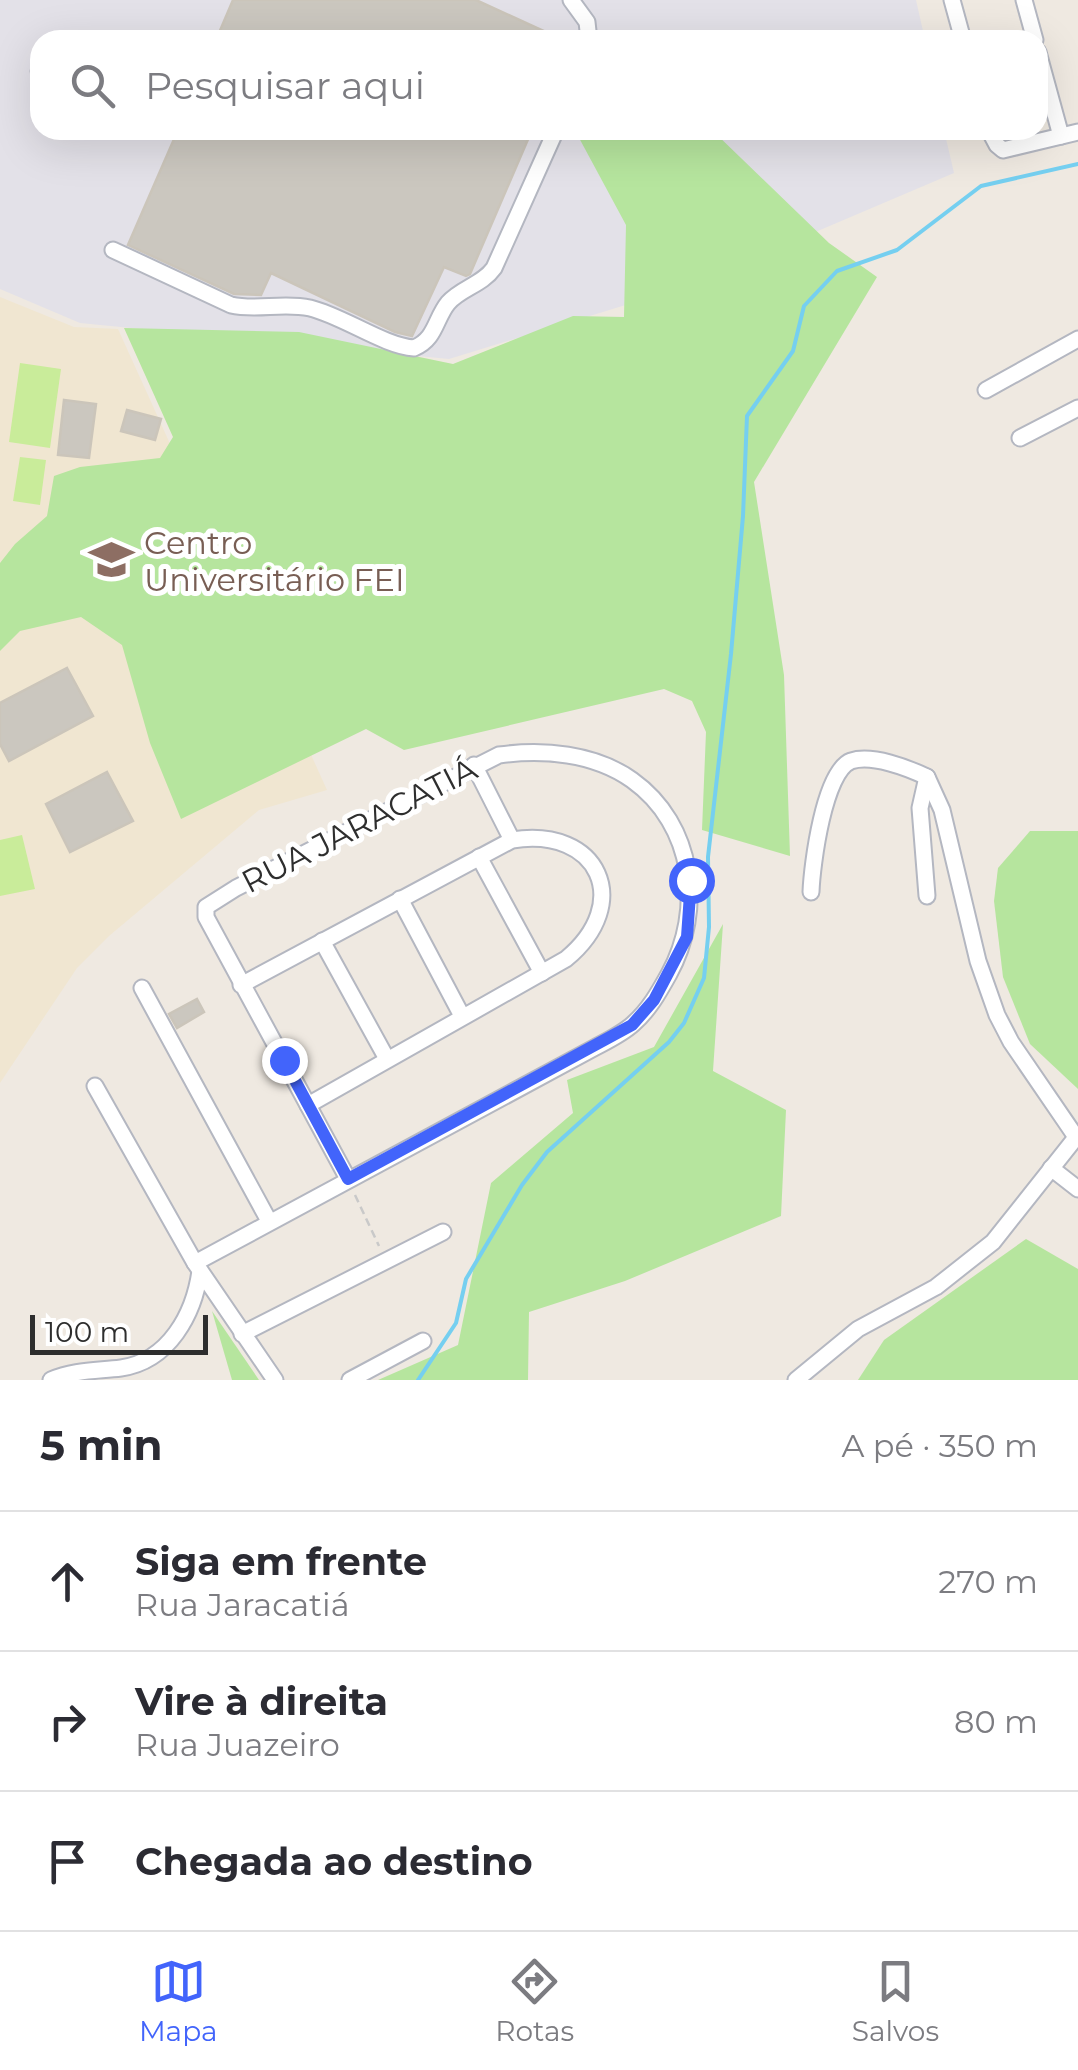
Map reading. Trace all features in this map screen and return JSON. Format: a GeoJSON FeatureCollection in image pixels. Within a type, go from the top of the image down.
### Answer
{"type":"FeatureCollection","features":[{"type":"Feature","properties":{"kind":"street"},"geometry":{"type":"LineString","coordinates":[[571,0],[588,22],[588,30]]}},
{"type":"Feature","properties":{"kind":"street"},"geometry":{"type":"LineString","coordinates":[[952,0],[960,30]]}},
{"type":"Feature","properties":{"kind":"street"},"geometry":{"type":"LineString","coordinates":[[1024,0],[1032,30]]}},
{"type":"Feature","properties":{"kind":"street"},"geometry":{"type":"LineString","coordinates":[[1048,78],[1070,134]]}},
{"type":"Feature","properties":{"kind":"street"},"geometry":{"type":"LineString","coordinates":[[113,250],[230,305],[246,309],[284,304],[314,309],[398,345],[414,348],[428,341],[451,300],[481,282],[494,268],[552,140]]}},
{"type":"Feature","properties":{"kind":"street"},"geometry":{"type":"LineString","coordinates":[[994,140],[1004,150],[1045,140]]}},
{"type":"Feature","properties":{"kind":"street"},"geometry":{"type":"LineString","coordinates":[[986,390],[1078,338]]}},
{"type":"Feature","properties":{"kind":"street"},"geometry":{"type":"LineString","coordinates":[[1020,438],[1078,408]]}},
{"type":"Feature","properties":{"kind":"street","name":"RUA JARACATIÁ"},"geometry":{"type":"LineString","coordinates":[[198,1267],[269,1221],[632,1025],[654,1000],[687,937],[691,880],[684,854],[652,797],[631,780],[601,764],[551,754],[498,755],[236,888],[206,912],[242,984]]}},
{"type":"Feature","properties":{"kind":"street"},"geometry":{"type":"LineString","coordinates":[[796,1380],[858,1329],[936,1287],[993,1242],[1077,1136],[996,1015],[978,960],[942,810],[927,777],[867,760],[848,762],[842,767],[825,810],[811,892]]}},
{"type":"Feature","properties":{"kind":"street"},"geometry":{"type":"LineString","coordinates":[[474,765],[512,840]]}},
{"type":"Feature","properties":{"kind":"street"},"geometry":{"type":"LineString","coordinates":[[927,777],[920,808],[927,896]]}},
{"type":"Feature","properties":{"kind":"street"},"geometry":{"type":"LineString","coordinates":[[308,1104],[566,960],[588,938],[600,912],[602,888],[594,868],[564,842],[540,836],[512,840],[242,984],[348,1179]]}},
{"type":"Feature","properties":{"kind":"street"},"geometry":{"type":"LineString","coordinates":[[479,857],[542,972]]}},
{"type":"Feature","properties":{"kind":"street"},"geometry":{"type":"LineString","coordinates":[[400,899],[462,1016]]}},
{"type":"Feature","properties":{"kind":"street"},"geometry":{"type":"LineString","coordinates":[[322,941],[386,1059]]}},
{"type":"Feature","properties":{"kind":"street"},"geometry":{"type":"LineString","coordinates":[[142,988],[269,1221]]}},
{"type":"Feature","properties":{"kind":"street"},"geometry":{"type":"LineString","coordinates":[[95,1086],[198,1267],[275,1380]]}},
{"type":"Feature","properties":{"kind":"street"},"geometry":{"type":"LineString","coordinates":[[1051,1168],[1078,1188]]}},
{"type":"Feature","properties":{"kind":"street"},"geometry":{"type":"LineString","coordinates":[[242,1334],[443,1232]]}},
{"type":"Feature","properties":{"kind":"street"},"geometry":{"type":"LineString","coordinates":[[51,1380],[70,1373],[122,1368],[148,1359],[184,1323],[197,1296],[198,1267]]}},
{"type":"Feature","properties":{"kind":"street"},"geometry":{"type":"LineString","coordinates":[[350,1380],[422,1341]]}},
{"type":"Feature","properties":{"kind":"path"},"geometry":{"type":"LineString","coordinates":[[348,1179],[386,1262]]}},
{"type":"Feature","properties":{"kind":"shaded area"},"geometry":{"type":"Polygon","coordinates":[[[0,0],[916,0],[923,30],[30,30],[30,140],[946,140],[954,173],[691,285],[449,359],[80,323],[0,289],[0,0]]]}},
{"type":"Feature","properties":{"kind":"shaded area","name":"Centro Universitário FEI"},"geometry":{"type":"Polygon","coordinates":[[[0,297],[74,327],[118,329],[327,790],[259,810],[109,936],[77,968],[0,1083],[0,297]]]}},
{"type":"Feature","properties":{"kind":"green space"},"geometry":{"type":"Polygon","coordinates":[[[580,140],[722,140],[829,243],[877,277],[754,482],[784,675],[790,856],[702,830],[706,732],[692,701],[664,689],[404,750],[366,729],[181,819],[150,743],[122,645],[81,617],[20,631],[0,651],[0,563],[47,516],[54,476],[80,467],[160,458],[173,437],[124,328],[299,332],[453,364],[573,316],[624,317],[626,225],[580,140]]]}},
{"type":"Feature","properties":{"kind":"green space"},"geometry":{"type":"Polygon","coordinates":[[[20,363],[61,369],[50,448],[9,442],[20,363]]]}},
{"type":"Feature","properties":{"kind":"green space"},"geometry":{"type":"Polygon","coordinates":[[[20,457],[46,460],[40,505],[13,501],[20,457]]]}},
{"type":"Feature","properties":{"kind":"green space"},"geometry":{"type":"Polygon","coordinates":[[[1030,831],[1078,831],[1078,1089],[1030,1044],[1003,977],[994,901],[998,868],[1030,831]]]}},
{"type":"Feature","properties":{"kind":"green space"},"geometry":{"type":"Polygon","coordinates":[[[22,835],[35,889],[0,896],[0,840],[22,835]]]}},
{"type":"Feature","properties":{"kind":"green space"},"geometry":{"type":"Polygon","coordinates":[[[723,924],[713,1071],[786,1110],[781,1216],[625,1281],[529,1312],[528,1380],[378,1380],[458,1345],[491,1183],[573,1113],[567,1080],[654,1047],[723,924]]]}},
{"type":"Feature","properties":{"kind":"green space"},"geometry":{"type":"Polygon","coordinates":[[[1026,1239],[1078,1269],[1078,1380],[858,1380],[884,1340],[1026,1239]]]}},
{"type":"Feature","properties":{"kind":"green space"},"geometry":{"type":"Polygon","coordinates":[[[212,1311],[259,1380],[232,1380],[212,1311]]]}},
{"type":"Feature","properties":{"kind":"building"},"geometry":{"type":"Polygon","coordinates":[[[233,0],[476,0],[542,30],[220,30],[233,0]]]}},
{"type":"Feature","properties":{"kind":"building"},"geometry":{"type":"Polygon","coordinates":[[[174,140],[528,140],[470,274],[444,267],[412,336],[395,332],[271,273],[261,295],[234,294],[128,245],[174,140]]]}},
{"type":"Feature","properties":{"kind":"building"},"geometry":{"type":"Polygon","coordinates":[[[64,400],[96,404],[89,458],[58,455],[64,400]]]}},
{"type":"Feature","properties":{"kind":"building"},"geometry":{"type":"Polygon","coordinates":[[[127,410],[161,419],[155,440],[121,431],[127,410]]]}},
{"type":"Feature","properties":{"kind":"building"},"geometry":{"type":"Polygon","coordinates":[[[67,668],[93,716],[9,761],[0,744],[0,703],[67,668]]]}},
{"type":"Feature","properties":{"kind":"building"},"geometry":{"type":"Polygon","coordinates":[[[107,772],[133,821],[70,852],[46,804],[107,772]]]}},
{"type":"Feature","properties":{"kind":"building"},"geometry":{"type":"Polygon","coordinates":[[[197,999],[204,1012],[177,1028],[169,1014],[197,999]]]}},
{"type":"Feature","properties":{"kind":"waterway"},"geometry":{"type":"LineString","coordinates":[[418,1380],[456,1323],[466,1279],[522,1185],[547,1152],[669,1042],[684,1023],[704,978],[709,927],[708,857],[731,654],[747,416],[793,351],[804,306],[837,271],[897,250],[981,186],[1078,164]]}},
{"type":"Feature","properties":{"kind":"place","name":"Centro Universitário FEI"},"geometry":{"type":"Point","coordinates":[111,560]}},
{"type":"Feature","properties":{"kind":"route"},"geometry":{"type":"LineString","coordinates":[[284,1060],[348,1179],[632,1025],[654,1000],[687,937],[691,880]]}}]}
